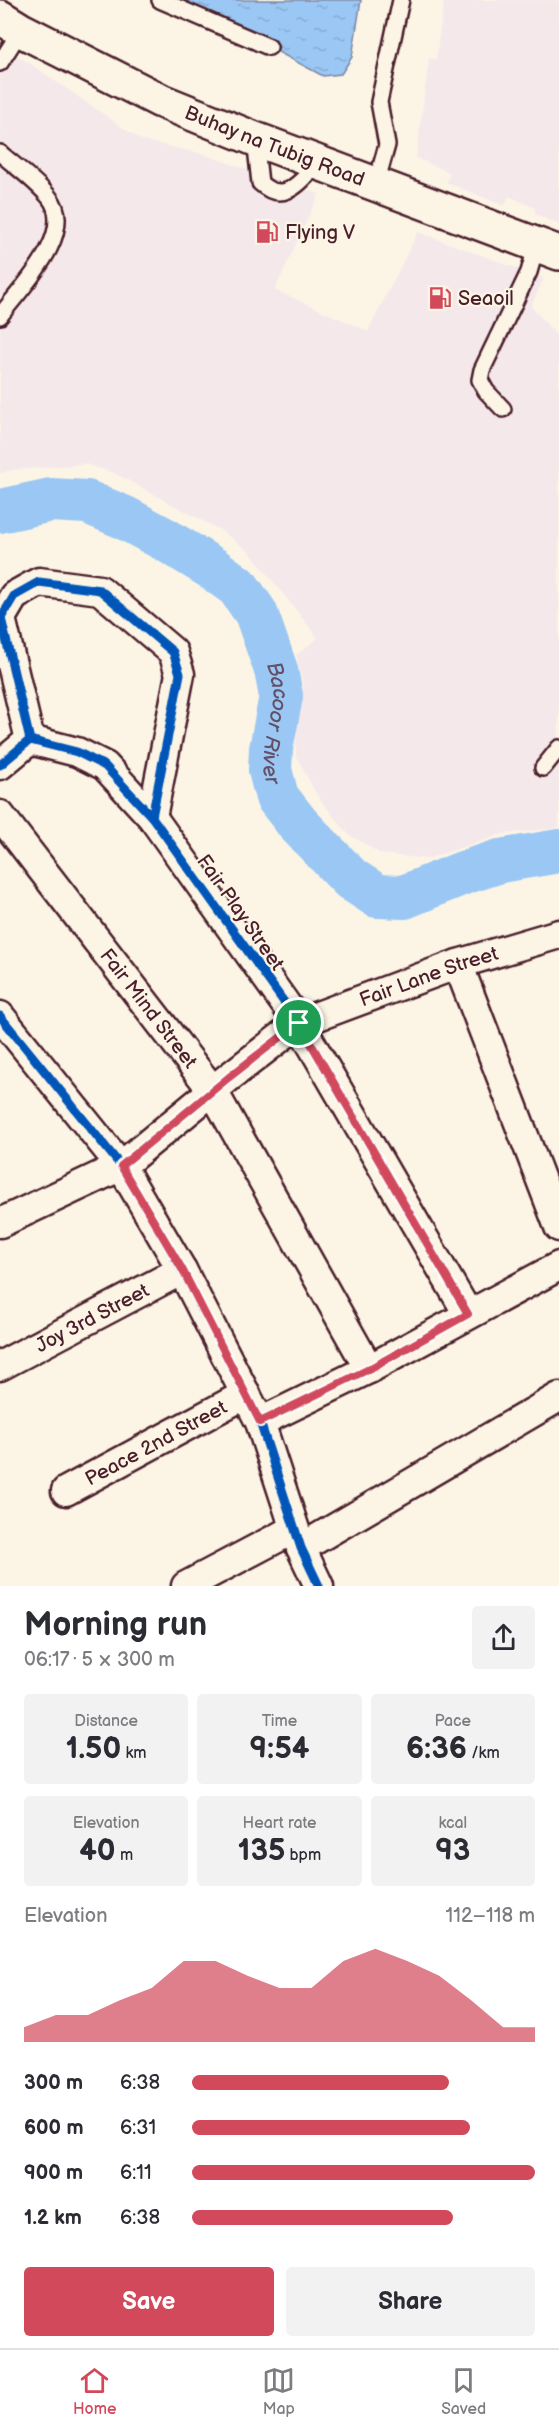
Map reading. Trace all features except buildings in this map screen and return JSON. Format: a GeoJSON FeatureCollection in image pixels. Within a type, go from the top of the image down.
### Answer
{"type":"FeatureCollection","features":[{"type":"Feature","properties":{"kind":"main road","name":"Buhay na Tubig Road"},"geometry":{"type":"LineString","coordinates":[[10,23],[161,101],[255,139],[548,249]]}},
{"type":"Feature","properties":{"kind":"street"},"geometry":{"type":"LineString","coordinates":[[0,765],[30,740],[1,618],[14,596],[39,582],[100,590],[172,652],[180,674],[152,817]]}},
{"type":"Feature","properties":{"kind":"street","name":"Fair Play Street"},"geometry":{"type":"LineString","coordinates":[[30,740],[77,752],[105,766],[152,817],[299,1023],[468,1314]]}},
{"type":"Feature","properties":{"kind":"street","name":"Fair Mind Street"},"geometry":{"type":"LineString","coordinates":[[0,815],[213,1091],[369,1369]]}},
{"type":"Feature","properties":{"kind":"street","name":"Fair Lane Street"},"geometry":{"type":"LineString","coordinates":[[1,1220],[121,1166],[299,1023],[458,964],[559,934]]}},
{"type":"Feature","properties":{"kind":"street"},"geometry":{"type":"LineString","coordinates":[[458,964],[559,1227]]}},
{"type":"Feature","properties":{"kind":"street"},"geometry":{"type":"LineString","coordinates":[[0,1016],[121,1166],[182,1269],[260,1422],[298,1538],[320,1586]]}},
{"type":"Feature","properties":{"kind":"street"},"geometry":{"type":"LineString","coordinates":[[260,1422],[369,1369],[559,1266]]}},
{"type":"Feature","properties":{"kind":"street","name":"Joy 3rd Street"},"geometry":{"type":"LineString","coordinates":[[0,1366],[182,1269]]}},
{"type":"Feature","properties":{"kind":"street","name":"Peace 2nd Street"},"geometry":{"type":"LineString","coordinates":[[66,1491],[246,1394]]}},
{"type":"Feature","properties":{"kind":"street"},"geometry":{"type":"LineString","coordinates":[[186,1586],[298,1538],[559,1397]]}},
{"type":"Feature","properties":{"kind":"lane"},"geometry":{"type":"LineString","coordinates":[[160,0],[269,47]]}},
{"type":"Feature","properties":{"kind":"lane"},"geometry":{"type":"LineString","coordinates":[[376,184],[387,145],[379,102],[400,0]]}},
{"type":"Feature","properties":{"kind":"lane"},"geometry":{"type":"LineString","coordinates":[[0,63],[10,23]]}},
{"type":"Feature","properties":{"kind":"lane"},"geometry":{"type":"LineString","coordinates":[[255,139],[260,183],[267,190],[278,194],[290,191],[319,163]]}},
{"type":"Feature","properties":{"kind":"lane"},"geometry":{"type":"LineString","coordinates":[[0,153],[50,198],[59,224],[52,247],[0,316]]}},
{"type":"Feature","properties":{"kind":"lane"},"geometry":{"type":"LineString","coordinates":[[503,409],[486,391],[480,380],[529,272],[548,249]]}},
{"type":"Feature","properties":{"kind":"lane"},"geometry":{"type":"LineString","coordinates":[[543,768],[559,748]]}},
{"type":"Feature","properties":{"kind":"shaded area"},"geometry":{"type":"Polygon","coordinates":[[[444,0],[559,0],[559,225],[535,214],[535,208],[509,196],[504,206],[446,182],[450,173],[416,158],[429,58],[436,59],[444,0]]]}},
{"type":"Feature","properties":{"kind":"shaded area"},"geometry":{"type":"Polygon","coordinates":[[[0,46],[28,62],[141,140],[203,154],[319,194],[275,290],[368,331],[418,232],[544,278],[531,306],[559,338],[559,828],[503,834],[427,859],[381,854],[348,834],[318,797],[296,756],[296,715],[303,685],[296,655],[318,638],[249,551],[220,530],[114,473],[85,464],[0,473],[0,46]]]}},
{"type":"Feature","properties":{"kind":"water"},"geometry":{"type":"Polygon","coordinates":[[[181,0],[361,0],[352,57],[341,74],[323,76],[181,0]]]}},
{"type":"Feature","properties":{"kind":"waterway","name":"Bacoor River"},"geometry":{"type":"LineString","coordinates":[[0,511],[51,500],[87,502],[123,517],[166,540],[238,587],[256,613],[276,670],[281,696],[271,749],[270,770],[277,797],[298,824],[351,879],[377,896],[404,897],[500,861],[559,851]]}},
{"type":"Feature","properties":{"kind":"cycle path"},"geometry":{"type":"LineString","coordinates":[[30,740],[1,618],[14,596],[39,582],[100,590],[173,652],[180,674],[152,817]]}},
{"type":"Feature","properties":{"kind":"cycle path"},"geometry":{"type":"LineString","coordinates":[[0,765],[30,740],[77,752],[105,766],[152,817],[299,1023],[468,1314]]}},
{"type":"Feature","properties":{"kind":"cycle path"},"geometry":{"type":"LineString","coordinates":[[0,1016],[121,1166],[182,1270],[260,1422],[301,1548],[319,1586]]}},
{"type":"Feature","properties":{"kind":"place","name":"Flying V"},"geometry":{"type":"Point","coordinates":[267,232]}},
{"type":"Feature","properties":{"kind":"place","name":"Seaoil"},"geometry":{"type":"Point","coordinates":[440,298]}},
{"type":"Feature","properties":{"kind":"route"},"geometry":{"type":"LineString","coordinates":[[299,1023],[468,1314],[369,1369],[260,1422],[182,1269],[121,1166],[299,1023]]}}]}
